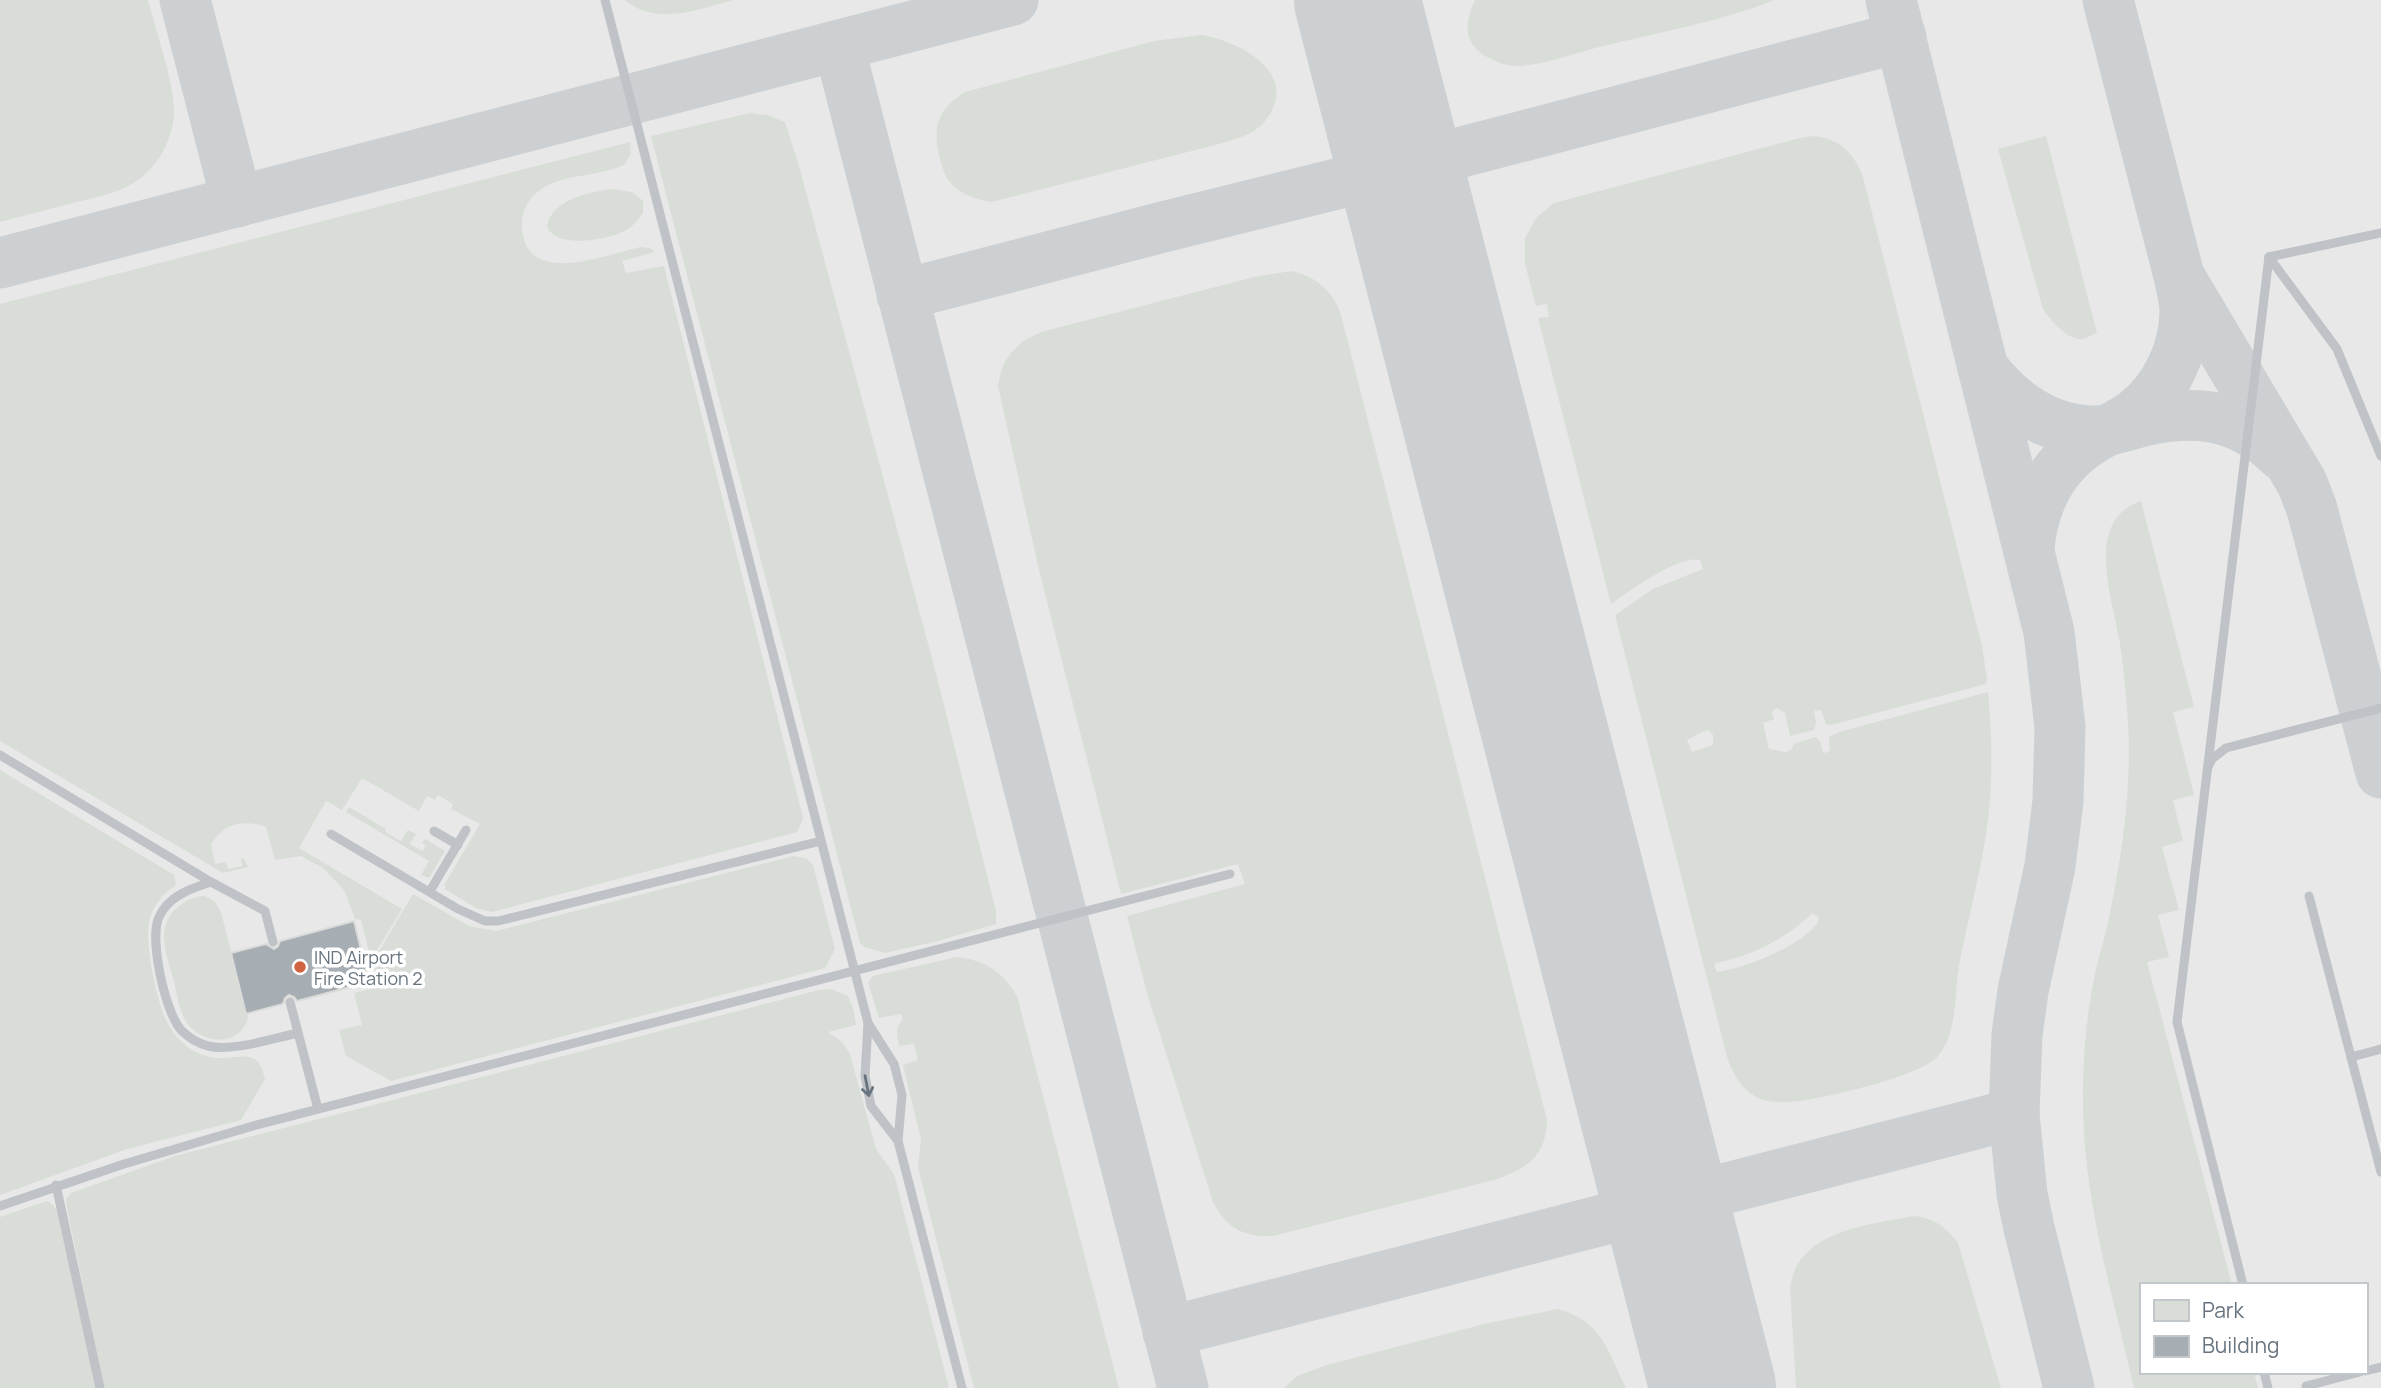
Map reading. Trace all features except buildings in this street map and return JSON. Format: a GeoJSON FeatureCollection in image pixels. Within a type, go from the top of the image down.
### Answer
{"type":"FeatureCollection","features":[{"type":"Feature","properties":{"kind":"lane"},"geometry":{"type":"LineString","coordinates":[[604,0],[867,1023],[865,1076],[871,1106],[898,1141]]}},
{"type":"Feature","properties":{"kind":"lane"},"geometry":{"type":"LineString","coordinates":[[2269,257],[2381,233]]}},
{"type":"Feature","properties":{"kind":"lane"},"geometry":{"type":"LineString","coordinates":[[2269,257],[2336,349],[2381,456]]}},
{"type":"Feature","properties":{"kind":"lane"},"geometry":{"type":"LineString","coordinates":[[2243,1283],[2180,1028],[2178,1007],[2269,257]]}},
{"type":"Feature","properties":{"kind":"lane"},"geometry":{"type":"LineString","coordinates":[[2206,770],[2212,759],[2226,748],[2381,708]]}},
{"type":"Feature","properties":{"kind":"lane"},"geometry":{"type":"LineString","coordinates":[[0,755],[211,882],[265,911],[273,942]]}},
{"type":"Feature","properties":{"kind":"lane"},"geometry":{"type":"LineString","coordinates":[[433,831],[458,845]]}},
{"type":"Feature","properties":{"kind":"lane"},"geometry":{"type":"LineString","coordinates":[[430,891],[466,831]]}},
{"type":"Feature","properties":{"kind":"lane"},"geometry":{"type":"LineString","coordinates":[[331,834],[485,921],[498,921],[821,841]]}},
{"type":"Feature","properties":{"kind":"lane"},"geometry":{"type":"LineString","coordinates":[[0,1206],[56,1185],[253,1126],[1230,874]]}},
{"type":"Feature","properties":{"kind":"lane"},"geometry":{"type":"LineString","coordinates":[[211,882],[183,892],[169,903],[159,916],[155,934],[155,950],[171,1012],[180,1028],[194,1041],[211,1047],[230,1047],[298,1033]]}},
{"type":"Feature","properties":{"kind":"lane"},"geometry":{"type":"LineString","coordinates":[[2309,896],[2381,1172]]}},
{"type":"Feature","properties":{"kind":"lane"},"geometry":{"type":"LineString","coordinates":[[290,1002],[318,1109]]}},
{"type":"Feature","properties":{"kind":"lane"},"geometry":{"type":"LineString","coordinates":[[867,1023],[894,1064],[902,1095],[898,1141],[962,1388]]}},
{"type":"Feature","properties":{"kind":"lane"},"geometry":{"type":"LineString","coordinates":[[2351,1057],[2381,1049]]}},
{"type":"Feature","properties":{"kind":"lane"},"geometry":{"type":"LineString","coordinates":[[56,1185],[100,1388]]}},
{"type":"Feature","properties":{"kind":"lane"},"geometry":{"type":"LineString","coordinates":[[2306,1386],[2352,1374]]}},
{"type":"Feature","properties":{"kind":"shaded area"},"geometry":{"type":"Polygon","coordinates":[[[0,0],[2381,0],[2381,1388],[0,1388],[0,0]]]}},
{"type":"Feature","properties":{"kind":"green space"},"geometry":{"type":"Polygon","coordinates":[[[0,0],[148,0],[167,70],[174,110],[173,123],[165,147],[142,177],[108,194],[0,222],[0,0]]]}},
{"type":"Feature","properties":{"kind":"green space"},"geometry":{"type":"Polygon","coordinates":[[[625,0],[734,0],[678,14],[664,14],[651,13],[625,0]]]}},
{"type":"Feature","properties":{"kind":"green space"},"geometry":{"type":"Polygon","coordinates":[[[1475,0],[1774,0],[1711,21],[1603,46],[1548,62],[1515,66],[1489,58],[1474,47],[1468,33],[1468,25],[1475,0]]]}},
{"type":"Feature","properties":{"kind":"green space"},"geometry":{"type":"Polygon","coordinates":[[[1201,35],[1244,50],[1268,69],[1275,81],[1276,95],[1272,110],[1254,131],[1219,144],[991,202],[964,193],[947,178],[938,148],[937,129],[948,105],[965,92],[1154,41],[1201,35]]]}},
{"type":"Feature","properties":{"kind":"green space"},"geometry":{"type":"Polygon","coordinates":[[[750,113],[767,115],[785,122],[799,166],[933,662],[996,911],[996,924],[885,953],[860,943],[651,136],[750,113]]]}},
{"type":"Feature","properties":{"kind":"green space"},"geometry":{"type":"Polygon","coordinates":[[[2046,136],[2097,333],[2082,339],[2069,336],[2043,309],[1998,149],[2046,136]]]}},
{"type":"Feature","properties":{"kind":"green space"},"geometry":{"type":"Polygon","coordinates":[[[1822,137],[1838,144],[1851,154],[1863,177],[1982,646],[1987,679],[1986,684],[1831,725],[1826,724],[1821,710],[1814,711],[1814,730],[1790,736],[1785,713],[1777,708],[1772,712],[1774,719],[1763,723],[1769,749],[1785,752],[1791,750],[1794,744],[1815,737],[1826,753],[1830,750],[1829,737],[1839,732],[1988,692],[1991,772],[1990,804],[1979,875],[1959,966],[1952,1027],[1943,1049],[1926,1065],[1894,1078],[1819,1098],[1778,1102],[1756,1097],[1748,1091],[1733,1071],[1727,1057],[1615,615],[1653,589],[1703,569],[1700,560],[1680,563],[1654,575],[1611,604],[1538,318],[1549,317],[1547,304],[1536,306],[1525,264],[1525,238],[1536,218],[1554,203],[1800,138],[1822,137]],[[1709,730],[1687,740],[1692,752],[1713,745],[1713,735],[1709,730]],[[1813,913],[1768,945],[1716,963],[1714,965],[1717,972],[1757,961],[1786,947],[1810,931],[1818,922],[1819,918],[1813,913]]]}},
{"type":"Feature","properties":{"kind":"green space"},"geometry":{"type":"Polygon","coordinates":[[[630,142],[631,154],[624,165],[560,181],[536,193],[526,206],[522,227],[527,246],[537,257],[552,262],[589,260],[641,247],[655,252],[622,261],[626,273],[664,266],[802,814],[803,819],[797,832],[492,912],[476,908],[445,889],[444,885],[480,824],[451,809],[453,804],[438,795],[435,800],[427,796],[419,811],[362,778],[342,810],[326,801],[299,848],[402,909],[371,960],[361,920],[355,919],[344,890],[323,868],[301,856],[275,860],[266,827],[242,823],[221,832],[211,845],[215,864],[226,862],[228,869],[242,866],[241,857],[248,867],[223,873],[0,741],[0,304],[630,142]]]}},
{"type":"Feature","properties":{"kind":"green space"},"geometry":{"type":"Polygon","coordinates":[[[610,189],[632,192],[643,201],[643,213],[628,229],[609,237],[584,241],[561,238],[547,226],[550,217],[563,204],[581,196],[610,189]]]}},
{"type":"Feature","properties":{"kind":"green space"},"geometry":{"type":"Polygon","coordinates":[[[1292,271],[1323,286],[1338,306],[1341,315],[1547,1120],[1543,1143],[1532,1160],[1505,1176],[1273,1236],[1263,1236],[1237,1230],[1224,1219],[1213,1202],[1147,993],[1127,916],[1245,884],[1238,864],[1121,894],[1039,570],[998,386],[1003,367],[1011,353],[1024,341],[1041,332],[1258,276],[1292,271]]]}},
{"type":"Feature","properties":{"kind":"green space"},"geometry":{"type":"Polygon","coordinates":[[[2141,501],[2194,707],[2173,712],[2194,795],[2173,800],[2183,841],[2162,847],[2179,910],[2158,915],[2169,957],[2147,962],[2231,1283],[2140,1283],[2140,1374],[2254,1374],[2258,1388],[2134,1388],[2091,1197],[2084,1133],[2084,1054],[2091,994],[2118,870],[2129,772],[2125,680],[2106,561],[2107,542],[2113,525],[2123,511],[2141,501]]]}},
{"type":"Feature","properties":{"kind":"green space"},"geometry":{"type":"Polygon","coordinates":[[[0,770],[174,875],[176,885],[157,904],[148,928],[152,971],[164,1015],[177,1037],[186,1046],[215,1058],[246,1057],[256,1060],[265,1079],[241,1120],[127,1149],[0,1195],[0,770]]]}},
{"type":"Feature","properties":{"kind":"green space"},"geometry":{"type":"Polygon","coordinates":[[[349,807],[401,841],[408,830],[416,834],[410,844],[422,851],[426,846],[422,843],[425,839],[445,851],[429,878],[421,875],[429,861],[346,812],[349,807]]]}},
{"type":"Feature","properties":{"kind":"green space"},"geometry":{"type":"Polygon","coordinates":[[[794,856],[807,859],[813,865],[835,949],[825,968],[391,1081],[346,1056],[339,1030],[362,1025],[354,993],[378,987],[372,963],[413,894],[469,926],[496,931],[794,856]]]}},
{"type":"Feature","properties":{"kind":"green space"},"geometry":{"type":"Polygon","coordinates":[[[205,896],[215,902],[221,912],[248,1018],[237,1034],[220,1040],[202,1036],[184,1018],[164,938],[167,922],[176,909],[189,900],[205,896]]]}},
{"type":"Feature","properties":{"kind":"green space"},"geometry":{"type":"Polygon","coordinates":[[[957,957],[985,964],[1006,980],[1017,996],[1119,1388],[974,1388],[918,1168],[921,1139],[903,1065],[918,1060],[914,1044],[899,1046],[897,1032],[903,1019],[901,1014],[879,1018],[868,982],[873,976],[957,957]]]}},
{"type":"Feature","properties":{"kind":"green space"},"geometry":{"type":"Polygon","coordinates":[[[831,989],[848,996],[853,1008],[856,1025],[828,1032],[842,1042],[850,1054],[876,1149],[894,1174],[949,1388],[104,1388],[67,1208],[66,1199],[71,1193],[175,1156],[831,989]]]}},
{"type":"Feature","properties":{"kind":"green space"},"geometry":{"type":"Polygon","coordinates":[[[47,1201],[57,1211],[96,1388],[0,1388],[0,1217],[47,1201]]]}},
{"type":"Feature","properties":{"kind":"green space"},"geometry":{"type":"Polygon","coordinates":[[[1914,1216],[1939,1224],[1958,1243],[2001,1388],[1796,1388],[1790,1289],[1795,1270],[1805,1254],[1837,1234],[1914,1216]]]}},
{"type":"Feature","properties":{"kind":"green space"},"geometry":{"type":"Polygon","coordinates":[[[1558,1309],[1585,1321],[1602,1339],[1626,1388],[1284,1388],[1297,1376],[1327,1365],[1484,1324],[1558,1309]]]}},
{"type":"Feature","properties":{"kind":"taxiway"},"geometry":{"type":"LineString","coordinates":[[185,0],[237,202]]}},
{"type":"Feature","properties":{"kind":"taxiway"},"geometry":{"type":"LineString","coordinates":[[0,263],[1013,0]]}},
{"type":"Feature","properties":{"kind":"taxiway"},"geometry":{"type":"LineString","coordinates":[[1891,0],[2049,632],[2060,727],[2058,801],[2050,866],[2023,991],[2017,1035],[2014,1114],[2022,1194],[2069,1388]]}},
{"type":"Feature","properties":{"kind":"taxiway"},"geometry":{"type":"LineString","coordinates":[[2108,0],[2179,276],[2302,483],[2312,509],[2381,773]]}},
{"type":"Feature","properties":{"kind":"taxiway"},"geometry":{"type":"LineString","coordinates":[[902,295],[1901,37]]}},
{"type":"Feature","properties":{"kind":"taxiway"},"geometry":{"type":"LineString","coordinates":[[839,46],[1183,1388]]}},
{"type":"Feature","properties":{"kind":"taxiway"},"geometry":{"type":"LineString","coordinates":[[2029,547],[2039,504],[2060,467],[2089,441],[2136,413],[2165,380],[2182,339],[2185,306],[2180,278]]}},
{"type":"Feature","properties":{"kind":"taxiway"},"geometry":{"type":"LineString","coordinates":[[1983,368],[2017,403],[2029,412],[2058,425],[2097,431],[2163,417],[2182,415],[2217,418],[2250,431],[2281,455]]}},
{"type":"Feature","properties":{"kind":"taxiway"},"geometry":{"type":"LineString","coordinates":[[1168,1332],[2014,1114]]}},
{"type":"Feature","properties":{"kind":"runway"},"geometry":{"type":"LineString","coordinates":[[1357,0],[1713,1388]]}},
{"type":"Feature","properties":{"kind":"place","name":"IND Airport Fire Station 2"},"geometry":{"type":"Point","coordinates":[300,967]}}]}
